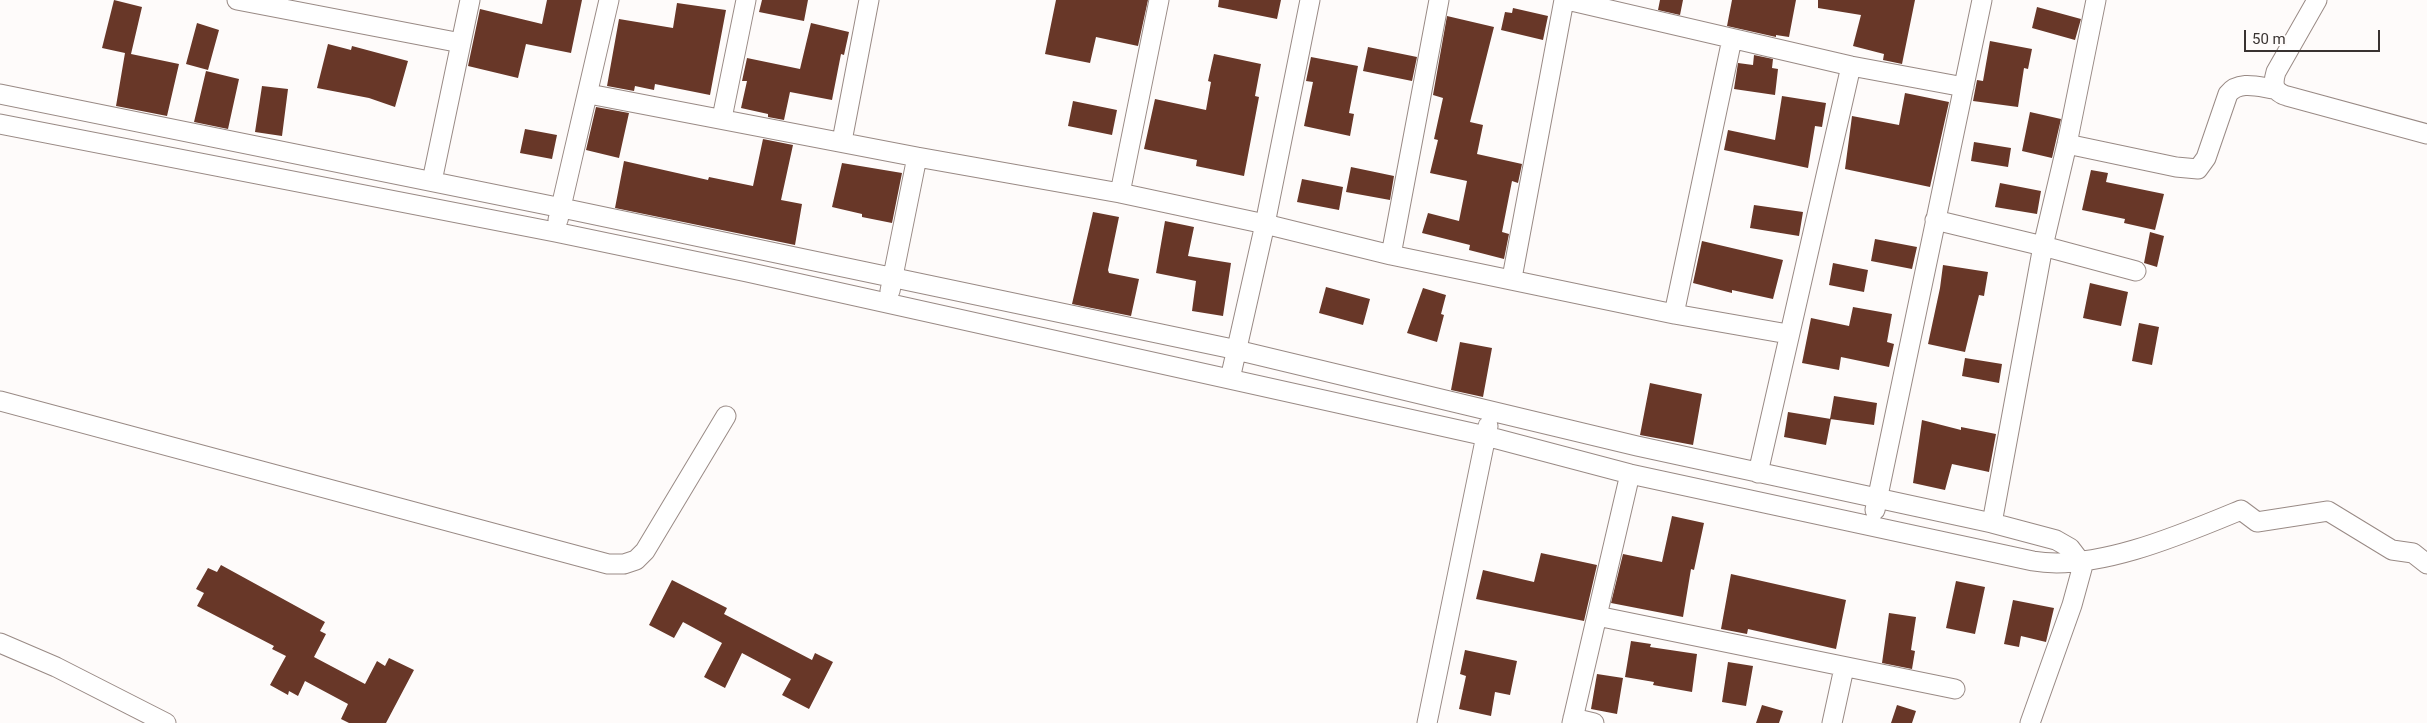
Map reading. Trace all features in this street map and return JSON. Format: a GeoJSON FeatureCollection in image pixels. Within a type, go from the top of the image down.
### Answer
{"type":"FeatureCollection","features":[{"type":"Feature","properties":{"kind":"street"},"geometry":{"type":"LineString","coordinates":[[237,0],[461,43]]}},
{"type":"Feature","properties":{"kind":"street"},"geometry":{"type":"LineString","coordinates":[[432,181],[470,0]]}},
{"type":"Feature","properties":{"kind":"street"},"geometry":{"type":"LineString","coordinates":[[555,232],[589,94],[609,0]]}},
{"type":"Feature","properties":{"kind":"street"},"geometry":{"type":"LineString","coordinates":[[722,118],[746,0]]}},
{"type":"Feature","properties":{"kind":"street"},"geometry":{"type":"LineString","coordinates":[[842,141],[870,0]]}},
{"type":"Feature","properties":{"kind":"street"},"geometry":{"type":"LineString","coordinates":[[1120,193],[1159,0]]}},
{"type":"Feature","properties":{"kind":"street"},"geometry":{"type":"LineString","coordinates":[[1230,379],[1266,224],[1310,0]]}},
{"type":"Feature","properties":{"kind":"street"},"geometry":{"type":"LineString","coordinates":[[1391,255],[1439,0]]}},
{"type":"Feature","properties":{"kind":"street"},"geometry":{"type":"LineString","coordinates":[[1512,278],[1566,0],[1851,66],[1964,87]]}},
{"type":"Feature","properties":{"kind":"street"},"geometry":{"type":"LineString","coordinates":[[1872,526],[1982,0]]}},
{"type":"Feature","properties":{"kind":"street"},"geometry":{"type":"LineString","coordinates":[[1992,523],[2043,246],[2067,144],[2096,0]]}},
{"type":"Feature","properties":{"kind":"street"},"geometry":{"type":"LineString","coordinates":[[2317,0],[2276,72],[2273,81],[2274,88],[2279,94],[2427,134]]}},
{"type":"Feature","properties":{"kind":"street"},"geometry":{"type":"LineString","coordinates":[[1674,314],[1732,39]]}},
{"type":"Feature","properties":{"kind":"street"},"geometry":{"type":"LineString","coordinates":[[1758,473],[1788,334],[1851,66]]}},
{"type":"Feature","properties":{"kind":"street"},"geometry":{"type":"LineString","coordinates":[[2067,144],[2176,167],[2198,169],[2206,158],[2228,94],[2233,88],[2238,86],[2274,88]]}},
{"type":"Feature","properties":{"kind":"street"},"geometry":{"type":"LineString","coordinates":[[0,94],[432,181],[1238,350],[1492,412],[1758,473],[1992,523],[2056,540],[2070,548],[2084,565],[2072,605],[2030,723]]}},
{"type":"Feature","properties":{"kind":"street"},"geometry":{"type":"LineString","coordinates":[[589,94],[842,141],[917,157],[1120,193],[1266,224],[1391,255],[1512,278],[1674,314],[1788,334]]}},
{"type":"Feature","properties":{"kind":"street"},"geometry":{"type":"LineString","coordinates":[[0,124],[555,232],[747,272],[1486,436],[1630,474],[2046,563],[2082,562],[2175,537],[2241,510],[2258,522],[2328,511],[2392,550],[2413,553],[2426,559]]}},
{"type":"Feature","properties":{"kind":"street"},"geometry":{"type":"LineString","coordinates":[[888,304],[917,157]]}},
{"type":"Feature","properties":{"kind":"street"},"geometry":{"type":"LineString","coordinates":[[1935,220],[2136,271]]}},
{"type":"Feature","properties":{"kind":"street"},"geometry":{"type":"LineString","coordinates":[[0,401],[608,564],[624,564],[636,560],[656,534],[726,416]]}},
{"type":"Feature","properties":{"kind":"street"},"geometry":{"type":"LineString","coordinates":[[1427,723],[1492,412]]}},
{"type":"Feature","properties":{"kind":"street"},"geometry":{"type":"LineString","coordinates":[[1594,723],[1572,721],[1630,474]]}},
{"type":"Feature","properties":{"kind":"street"},"geometry":{"type":"LineString","coordinates":[[1596,616],[1844,668],[1955,689]]}},
{"type":"Feature","properties":{"kind":"street"},"geometry":{"type":"LineString","coordinates":[[0,643],[95,686],[166,723]]}},
{"type":"Feature","properties":{"kind":"street"},"geometry":{"type":"LineString","coordinates":[[1832,723],[1844,668]]}},
{"type":"Feature","properties":{"kind":"building"},"geometry":{"type":"Polygon","coordinates":[[[114,0],[142,7],[131,54],[179,64],[167,116],[116,106],[125,53],[102,48],[114,0]]]}},
{"type":"Feature","properties":{"kind":"building"},"geometry":{"type":"Polygon","coordinates":[[[547,0],[582,0],[571,53],[526,44],[518,78],[468,66],[480,9],[542,24],[547,0]]]}},
{"type":"Feature","properties":{"kind":"building"},"geometry":{"type":"Polygon","coordinates":[[[762,0],[808,0],[804,21],[759,12],[762,0]]]}},
{"type":"Feature","properties":{"kind":"building"},"geometry":{"type":"Polygon","coordinates":[[[1056,0],[1148,0],[1138,46],[1096,37],[1090,63],[1045,54],[1056,0]]]}},
{"type":"Feature","properties":{"kind":"building"},"geometry":{"type":"Polygon","coordinates":[[[1219,0],[1281,0],[1277,19],[1218,7],[1219,0]]]}},
{"type":"Feature","properties":{"kind":"building"},"geometry":{"type":"Polygon","coordinates":[[[1660,0],[1683,0],[1680,15],[1658,10],[1660,0]]]}},
{"type":"Feature","properties":{"kind":"building"},"geometry":{"type":"Polygon","coordinates":[[[1732,0],[1796,0],[1789,37],[1776,35],[1776,37],[1727,26],[1732,0]]]}},
{"type":"Feature","properties":{"kind":"building"},"geometry":{"type":"Polygon","coordinates":[[[1818,0],[1915,0],[1902,64],[1883,60],[1884,54],[1853,46],[1861,15],[1818,8],[1818,0]]]}},
{"type":"Feature","properties":{"kind":"building"},"geometry":{"type":"Polygon","coordinates":[[[677,3],[726,10],[710,95],[655,84],[654,90],[635,86],[634,91],[607,86],[619,19],[673,28],[677,3]]]}},
{"type":"Feature","properties":{"kind":"building"},"geometry":{"type":"Polygon","coordinates":[[[2037,7],[2081,19],[2075,40],[2032,28],[2037,7]]]}},
{"type":"Feature","properties":{"kind":"building"},"geometry":{"type":"Polygon","coordinates":[[[1513,8],[1548,16],[1543,40],[1501,30],[1505,12],[1512,13],[1513,8]]]}},
{"type":"Feature","properties":{"kind":"building"},"geometry":{"type":"Polygon","coordinates":[[[1447,16],[1494,27],[1470,122],[1483,125],[1477,154],[1522,164],[1518,183],[1512,181],[1502,232],[1509,234],[1504,259],[1469,250],[1470,245],[1422,233],[1428,213],[1459,221],[1467,181],[1430,173],[1438,140],[1434,139],[1443,98],[1433,95],[1447,16]]]}},
{"type":"Feature","properties":{"kind":"building"},"geometry":{"type":"Polygon","coordinates":[[[197,23],[219,30],[208,70],[186,64],[197,23]]]}},
{"type":"Feature","properties":{"kind":"building"},"geometry":{"type":"Polygon","coordinates":[[[811,23],[849,32],[844,55],[841,54],[832,100],[790,92],[784,120],[741,108],[747,81],[742,81],[747,58],[800,69],[811,23]]]}},
{"type":"Feature","properties":{"kind":"building"},"geometry":{"type":"Polygon","coordinates":[[[1990,41],[2032,49],[2028,69],[2024,68],[2018,107],[1973,101],[1977,80],[1983,81],[1990,41]]]}},
{"type":"Feature","properties":{"kind":"building"},"geometry":{"type":"Polygon","coordinates":[[[328,44],[351,50],[352,46],[408,61],[395,107],[369,98],[317,88],[328,44]]]}},
{"type":"Feature","properties":{"kind":"building"},"geometry":{"type":"Polygon","coordinates":[[[1368,47],[1417,57],[1412,81],[1363,71],[1368,47]]]}},
{"type":"Feature","properties":{"kind":"building"},"geometry":{"type":"Polygon","coordinates":[[[1214,54],[1261,64],[1255,96],[1259,97],[1244,176],[1196,166],[1197,160],[1144,149],[1155,99],[1206,110],[1211,82],[1208,81],[1214,54]]]}},
{"type":"Feature","properties":{"kind":"building"},"geometry":{"type":"Polygon","coordinates":[[[1754,55],[1773,59],[1772,68],[1778,69],[1775,95],[1734,89],[1738,63],[1753,65],[1754,55]]]}},
{"type":"Feature","properties":{"kind":"building"},"geometry":{"type":"Polygon","coordinates":[[[1311,57],[1358,66],[1349,113],[1354,114],[1350,136],[1304,126],[1313,82],[1306,81],[1311,57]]]}},
{"type":"Feature","properties":{"kind":"building"},"geometry":{"type":"Polygon","coordinates":[[[206,71],[239,79],[228,129],[194,122],[206,71]]]}},
{"type":"Feature","properties":{"kind":"building"},"geometry":{"type":"Polygon","coordinates":[[[262,86],[288,89],[282,136],[255,132],[262,86]]]}},
{"type":"Feature","properties":{"kind":"building"},"geometry":{"type":"Polygon","coordinates":[[[1905,93],[1949,102],[1930,187],[1845,169],[1852,116],[1899,125],[1905,93]]]}},
{"type":"Feature","properties":{"kind":"building"},"geometry":{"type":"Polygon","coordinates":[[[1782,96],[1826,103],[1822,127],[1815,126],[1808,168],[1724,150],[1728,130],[1775,140],[1782,96]]]}},
{"type":"Feature","properties":{"kind":"building"},"geometry":{"type":"Polygon","coordinates":[[[1073,101],[1117,110],[1112,135],[1068,126],[1073,101]]]}},
{"type":"Feature","properties":{"kind":"building"},"geometry":{"type":"Polygon","coordinates":[[[596,107],[629,113],[619,158],[586,150],[596,107]]]}},
{"type":"Feature","properties":{"kind":"building"},"geometry":{"type":"Polygon","coordinates":[[[2030,112],[2061,119],[2052,158],[2022,151],[2030,112]]]}},
{"type":"Feature","properties":{"kind":"building"},"geometry":{"type":"Polygon","coordinates":[[[525,129],[557,135],[552,159],[520,153],[525,129]]]}},
{"type":"Feature","properties":{"kind":"building"},"geometry":{"type":"Polygon","coordinates":[[[763,139],[793,145],[781,200],[802,204],[795,245],[615,208],[624,161],[708,180],[709,177],[753,186],[763,139]]]}},
{"type":"Feature","properties":{"kind":"building"},"geometry":{"type":"Polygon","coordinates":[[[1974,142],[2011,148],[2008,167],[1971,161],[1974,142]]]}},
{"type":"Feature","properties":{"kind":"building"},"geometry":{"type":"Polygon","coordinates":[[[842,163],[902,173],[892,223],[862,217],[862,214],[832,207],[842,163]]]}},
{"type":"Feature","properties":{"kind":"building"},"geometry":{"type":"Polygon","coordinates":[[[1351,167],[1394,176],[1390,200],[1346,192],[1351,167]]]}},
{"type":"Feature","properties":{"kind":"building"},"geometry":{"type":"Polygon","coordinates":[[[2091,170],[2108,173],[2106,182],[2164,194],[2155,230],[2124,223],[2125,219],[2082,210],[2091,170]]]}},
{"type":"Feature","properties":{"kind":"building"},"geometry":{"type":"Polygon","coordinates":[[[1302,179],[1343,187],[1339,210],[1297,202],[1302,179]]]}},
{"type":"Feature","properties":{"kind":"building"},"geometry":{"type":"Polygon","coordinates":[[[2000,183],[2041,191],[2037,214],[1995,207],[2000,183]]]}},
{"type":"Feature","properties":{"kind":"building"},"geometry":{"type":"Polygon","coordinates":[[[1754,205],[1803,212],[1799,236],[1750,228],[1754,205]]]}},
{"type":"Feature","properties":{"kind":"building"},"geometry":{"type":"Polygon","coordinates":[[[1093,212],[1119,217],[1108,270],[1109,273],[1139,279],[1131,316],[1072,304],[1093,212]]]}},
{"type":"Feature","properties":{"kind":"building"},"geometry":{"type":"Polygon","coordinates":[[[1165,221],[1194,227],[1188,256],[1231,263],[1223,316],[1192,311],[1196,281],[1156,273],[1165,221]]]}},
{"type":"Feature","properties":{"kind":"building"},"geometry":{"type":"Polygon","coordinates":[[[2150,232],[2164,236],[2157,267],[2144,263],[2150,232]]]}},
{"type":"Feature","properties":{"kind":"building"},"geometry":{"type":"Polygon","coordinates":[[[1875,239],[1917,247],[1912,269],[1871,261],[1875,239]]]}},
{"type":"Feature","properties":{"kind":"building"},"geometry":{"type":"Polygon","coordinates":[[[1702,241],[1783,260],[1773,299],[1732,290],[1732,293],[1693,283],[1702,241]]]}},
{"type":"Feature","properties":{"kind":"building"},"geometry":{"type":"Polygon","coordinates":[[[1833,263],[1868,270],[1864,292],[1829,285],[1833,263]]]}},
{"type":"Feature","properties":{"kind":"building"},"geometry":{"type":"Polygon","coordinates":[[[1943,265],[1988,272],[1984,296],[1979,295],[1965,352],[1928,344],[1943,265]]]}},
{"type":"Feature","properties":{"kind":"building"},"geometry":{"type":"Polygon","coordinates":[[[2090,283],[2128,292],[2121,326],[2083,318],[2090,283]]]}},
{"type":"Feature","properties":{"kind":"building"},"geometry":{"type":"Polygon","coordinates":[[[1326,287],[1370,299],[1363,325],[1319,313],[1326,287]]]}},
{"type":"Feature","properties":{"kind":"building"},"geometry":{"type":"Polygon","coordinates":[[[1423,288],[1446,295],[1441,314],[1444,315],[1437,342],[1407,333],[1423,288]]]}},
{"type":"Feature","properties":{"kind":"building"},"geometry":{"type":"Polygon","coordinates":[[[1853,307],[1892,314],[1887,342],[1894,344],[1889,367],[1841,357],[1839,370],[1802,363],[1811,318],[1849,326],[1853,307]]]}},
{"type":"Feature","properties":{"kind":"building"},"geometry":{"type":"Polygon","coordinates":[[[2139,323],[2159,327],[2152,365],[2132,361],[2139,323]]]}},
{"type":"Feature","properties":{"kind":"building"},"geometry":{"type":"Polygon","coordinates":[[[1460,342],[1492,348],[1483,397],[1451,390],[1460,342]]]}},
{"type":"Feature","properties":{"kind":"building"},"geometry":{"type":"Polygon","coordinates":[[[1965,358],[2002,364],[1999,383],[1962,376],[1965,358]]]}},
{"type":"Feature","properties":{"kind":"building"},"geometry":{"type":"Polygon","coordinates":[[[1650,383],[1702,394],[1693,445],[1640,435],[1650,383]]]}},
{"type":"Feature","properties":{"kind":"building"},"geometry":{"type":"Polygon","coordinates":[[[1834,396],[1877,403],[1874,425],[1830,419],[1834,396]]]}},
{"type":"Feature","properties":{"kind":"building"},"geometry":{"type":"Polygon","coordinates":[[[1788,412],[1831,419],[1826,445],[1784,437],[1788,412]]]}},
{"type":"Feature","properties":{"kind":"building"},"geometry":{"type":"Polygon","coordinates":[[[1922,420],[1961,430],[1961,427],[1996,434],[1989,472],[1952,464],[1945,490],[1913,483],[1922,420]]]}},
{"type":"Feature","properties":{"kind":"building"},"geometry":{"type":"Polygon","coordinates":[[[1672,516],[1704,523],[1694,570],[1691,569],[1683,617],[1611,603],[1623,554],[1662,562],[1672,516]]]}},
{"type":"Feature","properties":{"kind":"building"},"geometry":{"type":"Polygon","coordinates":[[[1541,553],[1597,565],[1584,621],[1476,599],[1483,570],[1534,582],[1541,553]]]}},
{"type":"Feature","properties":{"kind":"building"},"geometry":{"type":"Polygon","coordinates":[[[221,565],[325,622],[320,631],[326,634],[314,657],[365,684],[377,661],[385,666],[389,658],[414,670],[386,723],[349,723],[341,719],[348,704],[305,681],[298,696],[289,691],[288,695],[270,685],[286,656],[272,649],[274,646],[197,606],[204,593],[196,589],[208,568],[217,572],[221,565]]]}},
{"type":"Feature","properties":{"kind":"building"},"geometry":{"type":"Polygon","coordinates":[[[1731,574],[1846,600],[1836,649],[1748,629],[1747,634],[1721,629],[1731,574]]]}},
{"type":"Feature","properties":{"kind":"building"},"geometry":{"type":"Polygon","coordinates":[[[672,580],[727,608],[724,614],[812,660],[815,653],[833,662],[809,709],[782,695],[791,679],[742,653],[725,688],[704,677],[722,643],[683,622],[674,638],[649,625],[672,580]]]}},
{"type":"Feature","properties":{"kind":"building"},"geometry":{"type":"Polygon","coordinates":[[[1956,581],[1985,587],[1975,634],[1946,628],[1956,581]]]}},
{"type":"Feature","properties":{"kind":"building"},"geometry":{"type":"Polygon","coordinates":[[[2013,600],[2054,608],[2046,642],[2021,636],[2019,647],[2004,644],[2013,600]]]}},
{"type":"Feature","properties":{"kind":"building"},"geometry":{"type":"Polygon","coordinates":[[[1889,613],[1916,617],[1911,650],[1915,651],[1912,669],[1882,663],[1889,613]]]}},
{"type":"Feature","properties":{"kind":"building"},"geometry":{"type":"Polygon","coordinates":[[[1631,641],[1651,644],[1650,647],[1697,654],[1692,692],[1653,685],[1654,682],[1625,677],[1631,641]]]}},
{"type":"Feature","properties":{"kind":"building"},"geometry":{"type":"Polygon","coordinates":[[[1465,650],[1517,661],[1510,695],[1495,692],[1491,716],[1459,709],[1466,676],[1460,674],[1465,650]]]}},
{"type":"Feature","properties":{"kind":"building"},"geometry":{"type":"Polygon","coordinates":[[[1728,662],[1753,666],[1746,706],[1722,702],[1728,662]]]}},
{"type":"Feature","properties":{"kind":"building"},"geometry":{"type":"Polygon","coordinates":[[[1597,674],[1623,678],[1617,714],[1591,709],[1597,674]]]}},
{"type":"Feature","properties":{"kind":"building"},"geometry":{"type":"Polygon","coordinates":[[[1762,705],[1783,711],[1779,723],[1756,723],[1762,705]]]}},
{"type":"Feature","properties":{"kind":"building"},"geometry":{"type":"Polygon","coordinates":[[[1897,705],[1916,711],[1912,723],[1891,723],[1897,705]]]}}]}
